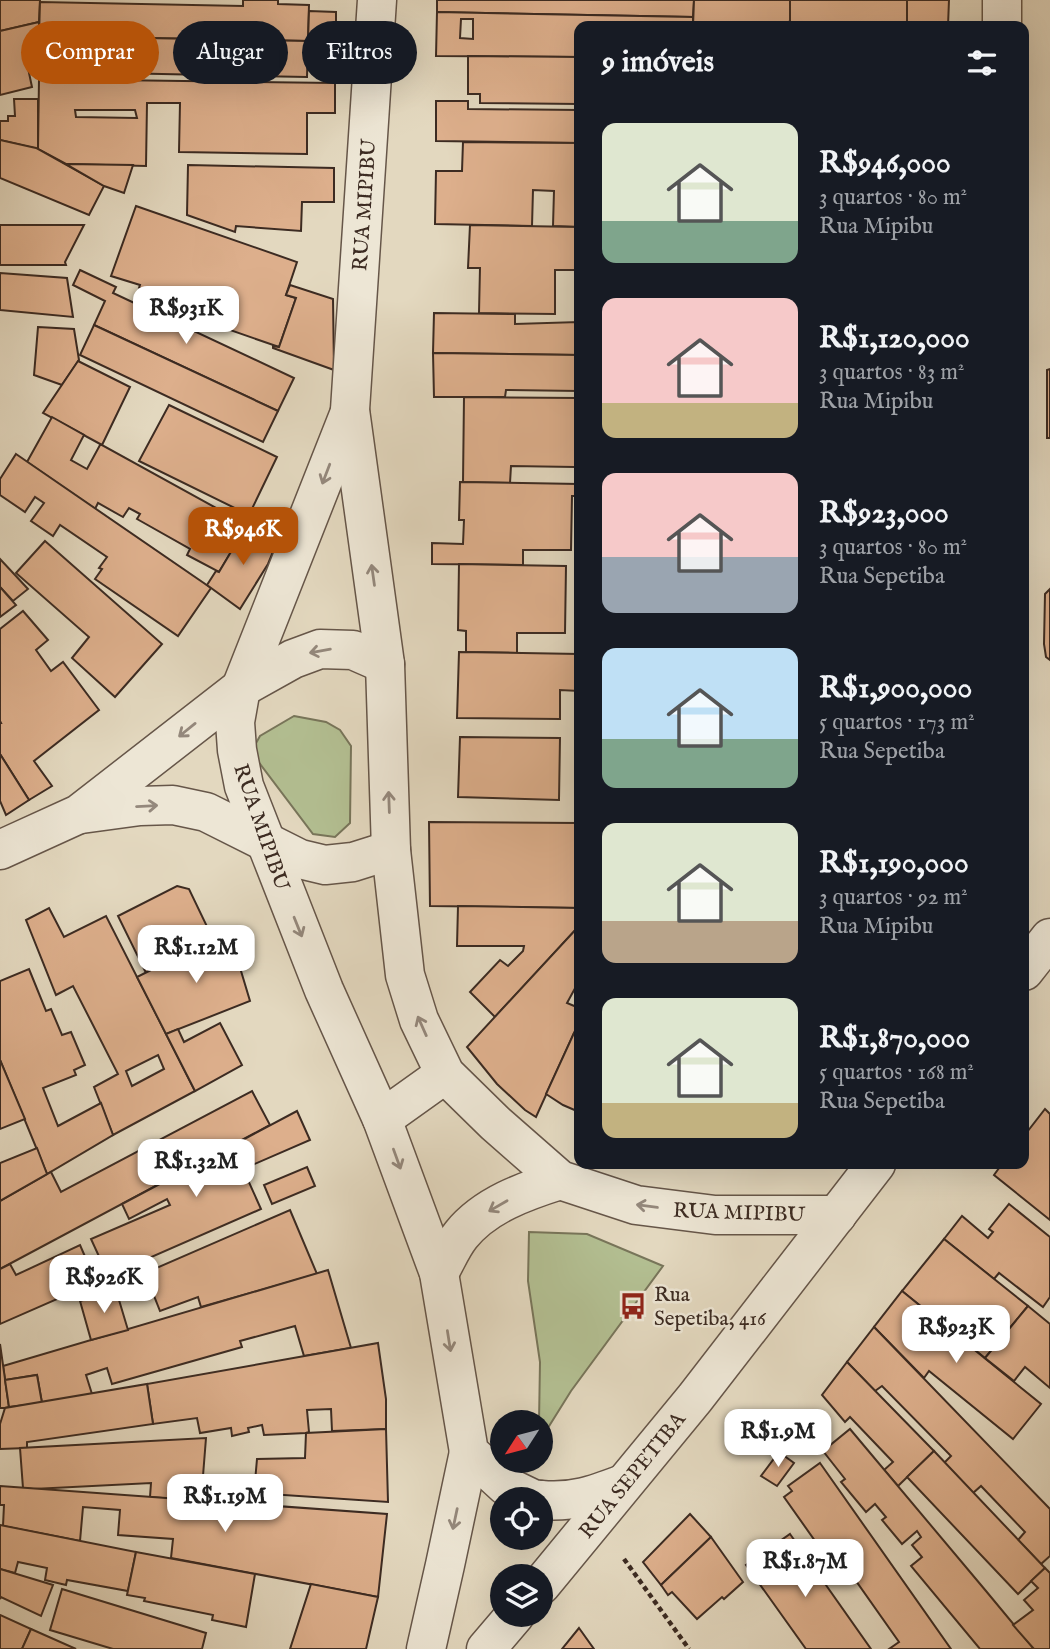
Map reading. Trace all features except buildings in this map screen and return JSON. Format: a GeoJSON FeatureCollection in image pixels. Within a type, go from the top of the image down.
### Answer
{"type":"FeatureCollection","features":[{"type":"Feature","properties":{"kind":"street","name":"RUA MIPIBU"},"geometry":{"type":"LineString","coordinates":[[377,0],[351,410],[385,664],[391,850],[405,975],[419,1020],[445,1074],[495,1123],[560,1180],[636,1205],[662,1209],[715,1215],[837,1214]]}},
{"type":"Feature","properties":{"kind":"street"},"geometry":{"type":"LineString","coordinates":[[1002,0],[1002,21]]}},
{"type":"Feature","properties":{"kind":"street","name":"RUA MIPIBU"},"geometry":{"type":"LineString","coordinates":[[351,410],[242,688],[235,722],[244,786],[264,841],[324,990],[382,1119],[439,1273],[469,1452],[426,1649]]}},
{"type":"Feature","properties":{"kind":"street"},"geometry":{"type":"LineString","coordinates":[[0,850],[79,814],[242,688],[293,659],[320,649],[352,650],[385,664]]}},
{"type":"Feature","properties":{"kind":"street"},"geometry":{"type":"LineString","coordinates":[[79,814],[140,806],[173,805],[206,812],[300,859],[325,865],[353,862],[391,850]]}},
{"type":"Feature","properties":{"kind":"street"},"geometry":{"type":"LineString","coordinates":[[1029,965],[1050,938]]}},
{"type":"Feature","properties":{"kind":"street"},"geometry":{"type":"LineString","coordinates":[[382,1119],[445,1074]]}},
{"type":"Feature","properties":{"kind":"street","name":"RUA SEPETIBA"},"geometry":{"type":"LineString","coordinates":[[553,1571],[695,1398],[872,1169]]}},
{"type":"Feature","properties":{"kind":"street"},"geometry":{"type":"LineString","coordinates":[[439,1273],[460,1237],[477,1219],[528,1190],[560,1180]]}},
{"type":"Feature","properties":{"kind":"street"},"geometry":{"type":"LineString","coordinates":[[469,1452],[508,1487]]}},
{"type":"Feature","properties":{"kind":"street"},"geometry":{"type":"LineString","coordinates":[[553,1501],[584,1498],[623,1484]]}},
{"type":"Feature","properties":{"kind":"street"},"geometry":{"type":"LineString","coordinates":[[486,1649],[505,1627]]}},
{"type":"Feature","properties":{"kind":"path"},"geometry":{"type":"LineString","coordinates":[[596,1519],[689,1649]]}},
{"type":"Feature","properties":{"kind":"green space"},"geometry":{"type":"Polygon","coordinates":[[[294,716],[326,722],[340,730],[351,746],[350,823],[335,837],[313,834],[251,752],[260,736],[294,716]]]}},
{"type":"Feature","properties":{"kind":"green space"},"geometry":{"type":"Polygon","coordinates":[[[529,1232],[587,1234],[663,1266],[571,1391],[553,1420],[553,1410],[539,1410],[540,1362],[528,1281],[529,1232]]]}},
{"type":"Feature","properties":{"kind":"place","name":"Rua Sepetiba, 416"},"geometry":{"type":"Point","coordinates":[633,1306]}}]}
